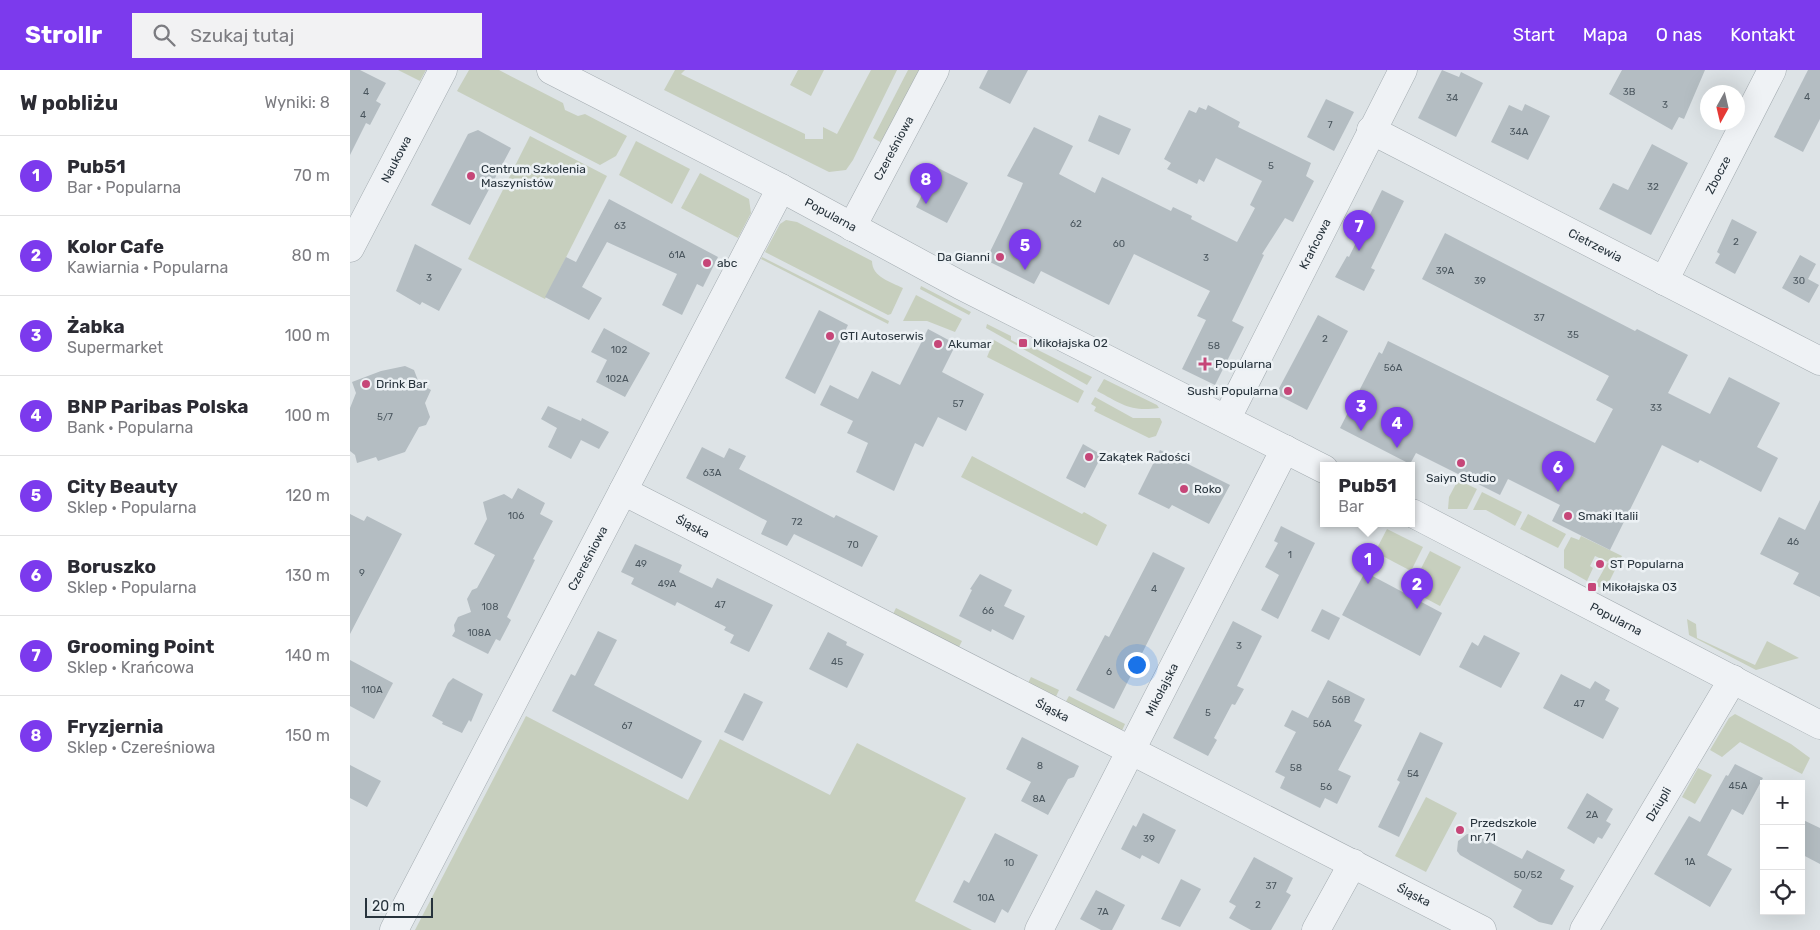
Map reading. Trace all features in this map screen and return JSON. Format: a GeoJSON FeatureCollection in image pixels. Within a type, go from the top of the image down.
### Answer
{"type":"FeatureCollection","features":[{"type":"Feature","properties":{"kind":"street","name":"Naukowa"},"geometry":{"type":"LineString","coordinates":[[350,248],[443,70]]}},
{"type":"Feature","properties":{"kind":"street","name":"Popularna"},"geometry":{"type":"LineString","coordinates":[[551,70],[781,188],[960,285],[1320,467]]}},
{"type":"Feature","properties":{"kind":"street","name":"Czereśniowa"},"geometry":{"type":"LineString","coordinates":[[852,227],[935,70]]}},
{"type":"Feature","properties":{"kind":"street","name":"Krańcowa"},"geometry":{"type":"LineString","coordinates":[[1226,418],[1403,70]]}},
{"type":"Feature","properties":{"kind":"street","name":"Zbocze"},"geometry":{"type":"LineString","coordinates":[[1664,281],[1772,70]]}},
{"type":"Feature","properties":{"kind":"street","name":"Cietrzewia"},"geometry":{"type":"LineString","coordinates":[[1371,130],[1820,361]]}},
{"type":"Feature","properties":{"kind":"street","name":"Czereśniowa"},"geometry":{"type":"LineString","coordinates":[[394,930],[781,188]]}},
{"type":"Feature","properties":{"kind":"street","name":"Mikołajska"},"geometry":{"type":"LineString","coordinates":[[1038,930],[1285,449]]}},
{"type":"Feature","properties":{"kind":"street","name":"Śląska"},"geometry":{"type":"LineString","coordinates":[[623,492],[1482,930]]}},
{"type":"Feature","properties":{"kind":"street","name":"Popularna"},"geometry":{"type":"LineString","coordinates":[[1415,516],[1820,725]]}},
{"type":"Feature","properties":{"kind":"street","name":"Dziupli"},"geometry":{"type":"LineString","coordinates":[[1584,930],[1733,679]]}},
{"type":"Feature","properties":{"kind":"street"},"geometry":{"type":"LineString","coordinates":[[1316,930],[1353,863]]}},
{"type":"Feature","properties":{"kind":"green space"},"geometry":{"type":"Polygon","coordinates":[[[398,70],[426,70],[420,81],[398,70]]]}},
{"type":"Feature","properties":{"kind":"green space"},"geometry":{"type":"Polygon","coordinates":[[[469,70],[499,70],[563,103],[565,110],[578,116],[585,114],[627,136],[616,156],[600,165],[457,91],[469,70]]]}},
{"type":"Feature","properties":{"kind":"green space"},"geometry":{"type":"Polygon","coordinates":[[[675,70],[685,70],[681,74],[805,134],[805,139],[823,139],[823,127],[837,134],[871,70],[897,70],[853,160],[846,170],[829,172],[664,90],[675,70]]]}},
{"type":"Feature","properties":{"kind":"green space"},"geometry":{"type":"Polygon","coordinates":[[[798,70],[824,70],[811,96],[790,85],[798,70]]]}},
{"type":"Feature","properties":{"kind":"green space"},"geometry":{"type":"Polygon","coordinates":[[[908,70],[920,70],[882,143],[873,138],[908,70]]]}},
{"type":"Feature","properties":{"kind":"green space"},"geometry":{"type":"Polygon","coordinates":[[[530,136],[607,176],[545,299],[468,259],[530,136]]]}},
{"type":"Feature","properties":{"kind":"green space"},"geometry":{"type":"Polygon","coordinates":[[[636,141],[690,169],[672,204],[619,175],[636,141]]]}},
{"type":"Feature","properties":{"kind":"green space"},"geometry":{"type":"Polygon","coordinates":[[[700,173],[749,199],[751,213],[738,238],[681,208],[700,173]]]}},
{"type":"Feature","properties":{"kind":"green space"},"geometry":{"type":"Polygon","coordinates":[[[786,220],[797,222],[872,261],[875,271],[879,275],[903,288],[891,314],[888,315],[765,252],[780,224],[786,220]]]}},
{"type":"Feature","properties":{"kind":"green space"},"geometry":{"type":"Polygon","coordinates":[[[762,257],[889,321],[888,324],[761,259],[762,257]]]}},
{"type":"Feature","properties":{"kind":"green space"},"geometry":{"type":"Polygon","coordinates":[[[921,286],[971,312],[969,315],[920,289],[921,286]]]}},
{"type":"Feature","properties":{"kind":"green space"},"geometry":{"type":"Polygon","coordinates":[[[916,295],[962,319],[955,332],[927,321],[903,321],[916,295]]]}},
{"type":"Feature","properties":{"kind":"green space"},"geometry":{"type":"Polygon","coordinates":[[[987,324],[1011,336],[1011,340],[1029,349],[1032,347],[1092,377],[1087,385],[986,328],[987,324]]]}},
{"type":"Feature","properties":{"kind":"green space"},"geometry":{"type":"Polygon","coordinates":[[[994,340],[1084,391],[1078,403],[987,357],[994,340]]]}},
{"type":"Feature","properties":{"kind":"green space"},"geometry":{"type":"Polygon","coordinates":[[[1104,379],[1157,405],[1159,408],[1133,408],[1113,400],[1097,391],[1104,379]]]}},
{"type":"Feature","properties":{"kind":"green space"},"geometry":{"type":"Polygon","coordinates":[[[1095,397],[1133,418],[1160,418],[1162,422],[1156,436],[1149,438],[1094,411],[1096,407],[1091,404],[1095,397]]]}},
{"type":"Feature","properties":{"kind":"green space"},"geometry":{"type":"Polygon","coordinates":[[[972,456],[1082,514],[1084,512],[1107,525],[1097,546],[961,477],[972,456]]]}},
{"type":"Feature","properties":{"kind":"green space"},"geometry":{"type":"Polygon","coordinates":[[[1458,480],[1477,489],[1467,509],[1448,509],[1449,497],[1458,480]]]}},
{"type":"Feature","properties":{"kind":"green space"},"geometry":{"type":"Polygon","coordinates":[[[1482,492],[1522,512],[1515,526],[1486,510],[1473,510],[1482,492]]]}},
{"type":"Feature","properties":{"kind":"green space"},"geometry":{"type":"Polygon","coordinates":[[[1528,514],[1566,534],[1558,548],[1520,529],[1528,514]]]}},
{"type":"Feature","properties":{"kind":"green space"},"geometry":{"type":"Polygon","coordinates":[[[1387,529],[1423,547],[1411,571],[1375,552],[1387,529]]]}},
{"type":"Feature","properties":{"kind":"green space"},"geometry":{"type":"Polygon","coordinates":[[[1581,536],[1622,556],[1605,590],[1595,585],[1608,562],[1595,556],[1590,566],[1593,568],[1587,581],[1564,568],[1564,550],[1571,537],[1579,540],[1581,536]]]}},
{"type":"Feature","properties":{"kind":"green space"},"geometry":{"type":"Polygon","coordinates":[[[1430,551],[1461,567],[1440,606],[1410,590],[1430,551]]]}},
{"type":"Feature","properties":{"kind":"green space"},"geometry":{"type":"Polygon","coordinates":[[[896,608],[962,641],[957,651],[891,618],[896,608]]]}},
{"type":"Feature","properties":{"kind":"green space"},"geometry":{"type":"Polygon","coordinates":[[[1687,619],[1696,624],[1697,638],[1755,665],[1767,641],[1799,658],[1756,670],[1689,635],[1687,619]]]}},
{"type":"Feature","properties":{"kind":"green space"},"geometry":{"type":"Polygon","coordinates":[[[1031,677],[1059,690],[1054,701],[1026,687],[1031,677]]]}},
{"type":"Feature","properties":{"kind":"green space"},"geometry":{"type":"Polygon","coordinates":[[[1069,696],[1125,724],[1120,735],[1064,705],[1069,696]]]}},
{"type":"Feature","properties":{"kind":"green space"},"geometry":{"type":"Polygon","coordinates":[[[1735,714],[1791,744],[1810,758],[1802,774],[1740,742],[1722,757],[1710,750],[1729,718],[1735,714]]]}},
{"type":"Feature","properties":{"kind":"green space"},"geometry":{"type":"Polygon","coordinates":[[[526,716],[688,800],[720,739],[830,795],[857,743],[966,798],[915,901],[972,930],[415,930],[526,716]]]}},
{"type":"Feature","properties":{"kind":"green space"},"geometry":{"type":"Polygon","coordinates":[[[1698,768],[1712,775],[1695,804],[1682,797],[1698,768]]]}},
{"type":"Feature","properties":{"kind":"green space"},"geometry":{"type":"Polygon","coordinates":[[[1426,797],[1457,813],[1426,872],[1395,856],[1426,797]]]}},
{"type":"Feature","properties":{"kind":"building"},"geometry":{"type":"Polygon","coordinates":[[[350,70],[360,70],[386,83],[376,101],[381,104],[370,125],[366,123],[350,155],[350,70]]]}},
{"type":"Feature","properties":{"kind":"building"},"geometry":{"type":"Polygon","coordinates":[[[988,70],[1028,70],[1010,104],[979,88],[988,70]]]}},
{"type":"Feature","properties":{"kind":"building"},"geometry":{"type":"Polygon","coordinates":[[[1442,70],[1459,77],[1461,72],[1483,83],[1456,137],[1418,118],[1442,70]]]}},
{"type":"Feature","properties":{"kind":"building"},"geometry":{"type":"Polygon","coordinates":[[[1622,70],[1705,70],[1684,119],[1679,117],[1672,130],[1609,94],[1622,70]]]}},
{"type":"Feature","properties":{"kind":"building"},"geometry":{"type":"Polygon","coordinates":[[[1808,70],[1820,70],[1820,119],[1803,152],[1774,137],[1808,70]]]}},
{"type":"Feature","properties":{"kind":"building"},"geometry":{"type":"Polygon","coordinates":[[[1326,99],[1354,112],[1334,151],[1307,137],[1326,99]]]}},
{"type":"Feature","properties":{"kind":"building"},"geometry":{"type":"Polygon","coordinates":[[[1525,104],[1550,116],[1528,160],[1491,142],[1509,105],[1522,111],[1525,104]]]}},
{"type":"Feature","properties":{"kind":"building"},"geometry":{"type":"Polygon","coordinates":[[[1208,105],[1240,122],[1238,127],[1311,163],[1306,176],[1314,181],[1293,222],[1285,218],[1262,254],[1264,255],[1232,321],[1244,327],[1215,385],[1182,369],[1206,320],[1197,316],[1210,291],[1134,254],[1109,305],[1041,271],[1034,284],[986,260],[1023,183],[1007,176],[1034,127],[1073,146],[1059,174],[1095,193],[1102,177],[1171,211],[1173,207],[1192,216],[1191,219],[1237,242],[1255,208],[1250,205],[1262,181],[1216,158],[1204,182],[1199,179],[1197,184],[1167,169],[1171,163],[1164,159],[1189,110],[1196,113],[1199,107],[1206,110],[1208,105]]]}},
{"type":"Feature","properties":{"kind":"building"},"geometry":{"type":"Polygon","coordinates":[[[1099,115],[1131,129],[1119,155],[1088,141],[1099,115]]]}},
{"type":"Feature","properties":{"kind":"building"},"geometry":{"type":"Polygon","coordinates":[[[478,130],[511,148],[470,225],[431,205],[468,134],[478,130]]]}},
{"type":"Feature","properties":{"kind":"building"},"geometry":{"type":"Polygon","coordinates":[[[1652,144],[1688,163],[1651,235],[1599,209],[1613,183],[1628,190],[1652,144]]]}},
{"type":"Feature","properties":{"kind":"building"},"geometry":{"type":"Polygon","coordinates":[[[936,167],[968,183],[947,223],[916,207],[936,167]]]}},
{"type":"Feature","properties":{"kind":"building"},"geometry":{"type":"Polygon","coordinates":[[[1382,190],[1404,201],[1371,268],[1375,270],[1364,291],[1335,277],[1347,256],[1349,257],[1382,190]]]}},
{"type":"Feature","properties":{"kind":"building"},"geometry":{"type":"Polygon","coordinates":[[[609,199],[718,257],[703,287],[697,284],[682,315],[662,305],[677,274],[607,242],[582,287],[602,298],[589,320],[545,297],[566,257],[576,262],[609,199]]]}},
{"type":"Feature","properties":{"kind":"building"},"geometry":{"type":"Polygon","coordinates":[[[1732,219],[1757,232],[1735,274],[1715,263],[1720,254],[1717,252],[1732,219]]]}},
{"type":"Feature","properties":{"kind":"building"},"geometry":{"type":"Polygon","coordinates":[[[1445,233],[1635,331],[1637,329],[1688,355],[1668,393],[1710,414],[1729,377],[1780,403],[1757,447],[1778,458],[1761,492],[1700,460],[1698,463],[1662,445],[1610,550],[1552,521],[1560,505],[1508,479],[1500,495],[1416,453],[1411,462],[1406,462],[1340,428],[1379,352],[1382,354],[1388,341],[1595,443],[1613,409],[1596,400],[1609,376],[1422,279],[1445,233]]]}},
{"type":"Feature","properties":{"kind":"building"},"geometry":{"type":"Polygon","coordinates":[[[415,244],[462,269],[439,311],[422,302],[420,305],[396,291],[415,244]]]}},
{"type":"Feature","properties":{"kind":"building"},"geometry":{"type":"Polygon","coordinates":[[[1800,255],[1816,264],[1808,279],[1819,285],[1809,303],[1782,288],[1800,255]]]}},
{"type":"Feature","properties":{"kind":"building"},"geometry":{"type":"Polygon","coordinates":[[[819,310],[848,325],[815,394],[785,378],[819,310]]]}},
{"type":"Feature","properties":{"kind":"building"},"geometry":{"type":"Polygon","coordinates":[[[1318,315],[1348,331],[1307,410],[1276,394],[1318,315]]]}},
{"type":"Feature","properties":{"kind":"building"},"geometry":{"type":"Polygon","coordinates":[[[604,328],[650,353],[625,397],[596,382],[607,360],[591,352],[604,328]]]}},
{"type":"Feature","properties":{"kind":"building"},"geometry":{"type":"Polygon","coordinates":[[[928,329],[956,344],[942,372],[984,394],[966,431],[938,417],[923,447],[915,443],[894,491],[856,472],[868,443],[847,433],[853,421],[820,405],[830,385],[858,399],[872,371],[900,385],[928,329]]]}},
{"type":"Feature","properties":{"kind":"building"},"geometry":{"type":"Polygon","coordinates":[[[405,366],[414,370],[419,383],[431,390],[425,403],[430,417],[426,425],[419,427],[405,452],[378,461],[376,457],[357,463],[355,455],[350,451],[350,408],[356,393],[352,382],[381,371],[405,366]]]}},
{"type":"Feature","properties":{"kind":"building"},"geometry":{"type":"Polygon","coordinates":[[[548,406],[581,421],[582,418],[609,432],[599,449],[581,440],[571,459],[548,447],[557,428],[541,419],[548,406]]]}},
{"type":"Feature","properties":{"kind":"building"},"geometry":{"type":"Polygon","coordinates":[[[1083,444],[1102,455],[1085,488],[1066,478],[1083,444]]]}},
{"type":"Feature","properties":{"kind":"building"},"geometry":{"type":"Polygon","coordinates":[[[702,447],[724,458],[729,448],[746,456],[739,469],[834,518],[836,515],[878,536],[862,567],[794,534],[787,546],[761,534],[767,521],[686,478],[702,447]]]}},
{"type":"Feature","properties":{"kind":"building","name":"Roko"},"geometry":{"type":"Polygon","coordinates":[[[1160,450],[1230,485],[1209,524],[1172,505],[1169,509],[1138,494],[1160,450]]]}},
{"type":"Feature","properties":{"kind":"building"},"geometry":{"type":"Polygon","coordinates":[[[518,488],[545,503],[540,514],[553,521],[533,559],[535,560],[507,617],[511,620],[500,641],[496,639],[488,654],[452,636],[458,617],[471,612],[467,599],[472,590],[477,588],[495,555],[474,544],[487,519],[483,502],[504,494],[512,499],[518,488]]]}},
{"type":"Feature","properties":{"kind":"building"},"geometry":{"type":"Polygon","coordinates":[[[1820,500],[1820,597],[1793,584],[1799,573],[1760,554],[1779,517],[1805,530],[1820,500]]]}},
{"type":"Feature","properties":{"kind":"building"},"geometry":{"type":"Polygon","coordinates":[[[350,514],[364,521],[367,516],[402,534],[350,634],[350,514]]]}},
{"type":"Feature","properties":{"kind":"building"},"geometry":{"type":"Polygon","coordinates":[[[1281,526],[1315,543],[1278,619],[1261,610],[1279,575],[1265,567],[1278,543],[1274,541],[1281,526]]]}},
{"type":"Feature","properties":{"kind":"building"},"geometry":{"type":"Polygon","coordinates":[[[635,544],[682,565],[679,572],[712,588],[717,578],[773,605],[749,652],[730,643],[734,635],[724,630],[726,627],[677,602],[675,606],[631,584],[634,578],[621,572],[635,544]]]}},
{"type":"Feature","properties":{"kind":"building"},"geometry":{"type":"Polygon","coordinates":[[[1153,552],[1185,568],[1114,709],[1076,690],[1105,635],[1109,637],[1153,552]]]}},
{"type":"Feature","properties":{"kind":"building"},"geometry":{"type":"Polygon","coordinates":[[[1365,572],[1442,613],[1420,656],[1342,615],[1365,572]]]}},
{"type":"Feature","properties":{"kind":"building"},"geometry":{"type":"Polygon","coordinates":[[[980,574],[1012,590],[1004,606],[1025,616],[1013,640],[992,629],[991,632],[959,616],[972,590],[970,589],[980,574]]]}},
{"type":"Feature","properties":{"kind":"building"},"geometry":{"type":"Polygon","coordinates":[[[1322,609],[1340,618],[1329,640],[1311,631],[1322,609]]]}},
{"type":"Feature","properties":{"kind":"building"},"geometry":{"type":"Polygon","coordinates":[[[1233,621],[1262,636],[1237,686],[1244,689],[1235,705],[1232,704],[1214,738],[1217,740],[1208,756],[1173,738],[1233,621]]]}},
{"type":"Feature","properties":{"kind":"building"},"geometry":{"type":"Polygon","coordinates":[[[598,631],[617,640],[594,685],[702,741],[682,779],[552,711],[571,674],[575,676],[598,631]]]}},
{"type":"Feature","properties":{"kind":"building"},"geometry":{"type":"Polygon","coordinates":[[[828,632],[847,642],[846,645],[864,654],[847,688],[809,669],[828,632]]]}},
{"type":"Feature","properties":{"kind":"building"},"geometry":{"type":"Polygon","coordinates":[[[1484,635],[1520,653],[1501,688],[1459,667],[1472,642],[1478,646],[1484,635]]]}},
{"type":"Feature","properties":{"kind":"building"},"geometry":{"type":"Polygon","coordinates":[[[350,660],[393,683],[374,719],[350,706],[350,660]]]}},
{"type":"Feature","properties":{"kind":"building"},"geometry":{"type":"Polygon","coordinates":[[[1561,674],[1590,689],[1595,681],[1610,690],[1605,700],[1619,708],[1603,739],[1543,708],[1561,674]]]}},
{"type":"Feature","properties":{"kind":"building"},"geometry":{"type":"Polygon","coordinates":[[[453,678],[483,694],[471,722],[469,720],[462,733],[442,724],[443,722],[432,716],[448,683],[453,678]]]}},
{"type":"Feature","properties":{"kind":"building"},"geometry":{"type":"Polygon","coordinates":[[[1328,680],[1365,699],[1354,721],[1362,725],[1338,770],[1351,776],[1337,804],[1325,798],[1320,808],[1280,788],[1285,777],[1275,772],[1296,732],[1284,726],[1292,710],[1308,718],[1328,680]]]}},
{"type":"Feature","properties":{"kind":"building"},"geometry":{"type":"Polygon","coordinates":[[[744,693],[763,702],[743,741],[724,732],[744,693]]]}},
{"type":"Feature","properties":{"kind":"building"},"geometry":{"type":"Polygon","coordinates":[[[1420,732],[1443,743],[1399,837],[1378,827],[1400,782],[1397,780],[1420,732]]]}},
{"type":"Feature","properties":{"kind":"building"},"geometry":{"type":"Polygon","coordinates":[[[1022,737],[1079,766],[1074,777],[1068,779],[1048,815],[1021,801],[1031,782],[1006,769],[1022,737]]]}},
{"type":"Feature","properties":{"kind":"building"},"geometry":{"type":"Polygon","coordinates":[[[1735,764],[1763,778],[1760,780],[1760,784],[1743,815],[1732,809],[1707,855],[1732,869],[1710,907],[1654,874],[1689,816],[1700,822],[1726,775],[1728,776],[1735,764]]]}},
{"type":"Feature","properties":{"kind":"building"},"geometry":{"type":"Polygon","coordinates":[[[350,765],[381,781],[367,807],[350,798],[350,765]]]}},
{"type":"Feature","properties":{"kind":"building"},"geometry":{"type":"Polygon","coordinates":[[[1587,793],[1613,809],[1606,821],[1611,824],[1602,839],[1598,837],[1594,844],[1567,828],[1587,793]]]}},
{"type":"Feature","properties":{"kind":"building"},"geometry":{"type":"Polygon","coordinates":[[[1143,813],[1176,830],[1159,864],[1142,855],[1140,859],[1121,849],[1133,825],[1136,827],[1143,813]]]}},
{"type":"Feature","properties":{"kind":"building"},"geometry":{"type":"Polygon","coordinates":[[[1805,821],[1820,828],[1820,864],[1805,856],[1805,821]]]}},
{"type":"Feature","properties":{"kind":"building"},"geometry":{"type":"Polygon","coordinates":[[[995,833],[1038,855],[1008,913],[1002,909],[995,923],[953,902],[964,880],[969,883],[995,833]]]}},
{"type":"Feature","properties":{"kind":"building"},"geometry":{"type":"Polygon","coordinates":[[[1467,834],[1476,835],[1522,859],[1527,850],[1565,870],[1560,879],[1574,886],[1552,925],[1539,922],[1513,907],[1522,890],[1460,855],[1457,851],[1458,841],[1467,834]]]}},
{"type":"Feature","properties":{"kind":"building"},"geometry":{"type":"Polygon","coordinates":[[[1254,857],[1293,878],[1286,892],[1291,895],[1271,930],[1251,930],[1229,918],[1236,906],[1229,902],[1254,857]]]}},
{"type":"Feature","properties":{"kind":"building"},"geometry":{"type":"Polygon","coordinates":[[[1181,879],[1201,889],[1180,927],[1161,919],[1181,879]]]}},
{"type":"Feature","properties":{"kind":"building"},"geometry":{"type":"Polygon","coordinates":[[[1096,890],[1125,905],[1112,930],[1101,930],[1080,919],[1096,890]]]}},
{"type":"Feature","properties":{"kind":"place","name":"Centrum Szkolenia Maszynistów"},"geometry":{"type":"Point","coordinates":[471,176]}},
{"type":"Feature","properties":{"kind":"place","name":"Fryzjernia"},"geometry":{"type":"Point","coordinates":[926,204]}},
{"type":"Feature","properties":{"kind":"place","name":"Grooming Point"},"geometry":{"type":"Point","coordinates":[1359,251]}},
{"type":"Feature","properties":{"kind":"place","name":"Da Gianni"},"geometry":{"type":"Point","coordinates":[1000,257]}},
{"type":"Feature","properties":{"kind":"place","name":"abc"},"geometry":{"type":"Point","coordinates":[707,263]}},
{"type":"Feature","properties":{"kind":"place","name":"City Beauty"},"geometry":{"type":"Point","coordinates":[1025,270]}},
{"type":"Feature","properties":{"kind":"place","name":"GTI Autoserwis"},"geometry":{"type":"Point","coordinates":[830,336]}},
{"type":"Feature","properties":{"kind":"place","name":"Mikołajska 02"},"geometry":{"type":"Point","coordinates":[1023,343]}},
{"type":"Feature","properties":{"kind":"place","name":"Akumar"},"geometry":{"type":"Point","coordinates":[938,344]}},
{"type":"Feature","properties":{"kind":"place","name":"Popularna"},"geometry":{"type":"Point","coordinates":[1205,364]}},
{"type":"Feature","properties":{"kind":"place","name":"Drink Bar"},"geometry":{"type":"Point","coordinates":[366,384]}},
{"type":"Feature","properties":{"kind":"place","name":"Sushi Popularna"},"geometry":{"type":"Point","coordinates":[1288,391]}},
{"type":"Feature","properties":{"kind":"place","name":"Żabka"},"geometry":{"type":"Point","coordinates":[1361,431]}},
{"type":"Feature","properties":{"kind":"place","name":"BNP Paribas Polska"},"geometry":{"type":"Point","coordinates":[1397,448]}},
{"type":"Feature","properties":{"kind":"place","name":"Zakątek Radości"},"geometry":{"type":"Point","coordinates":[1089,457]}},
{"type":"Feature","properties":{"kind":"place","name":"Saiyn Studio"},"geometry":{"type":"Point","coordinates":[1461,463]}},
{"type":"Feature","properties":{"kind":"place","name":"Roko"},"geometry":{"type":"Point","coordinates":[1184,489]}},
{"type":"Feature","properties":{"kind":"place","name":"Boruszko"},"geometry":{"type":"Point","coordinates":[1558,492]}},
{"type":"Feature","properties":{"kind":"place","name":"Smaki Italii"},"geometry":{"type":"Point","coordinates":[1568,516]}},
{"type":"Feature","properties":{"kind":"place","name":"ST Popularna"},"geometry":{"type":"Point","coordinates":[1600,564]}},
{"type":"Feature","properties":{"kind":"place","name":"Pub51"},"geometry":{"type":"Point","coordinates":[1368,584]}},
{"type":"Feature","properties":{"kind":"place","name":"Mikołajska 03"},"geometry":{"type":"Point","coordinates":[1592,587]}},
{"type":"Feature","properties":{"kind":"place","name":"Kolor Cafe"},"geometry":{"type":"Point","coordinates":[1417,609]}},
{"type":"Feature","properties":{"kind":"place","name":"Przedszkole nr 71"},"geometry":{"type":"Point","coordinates":[1460,830]}}]}
